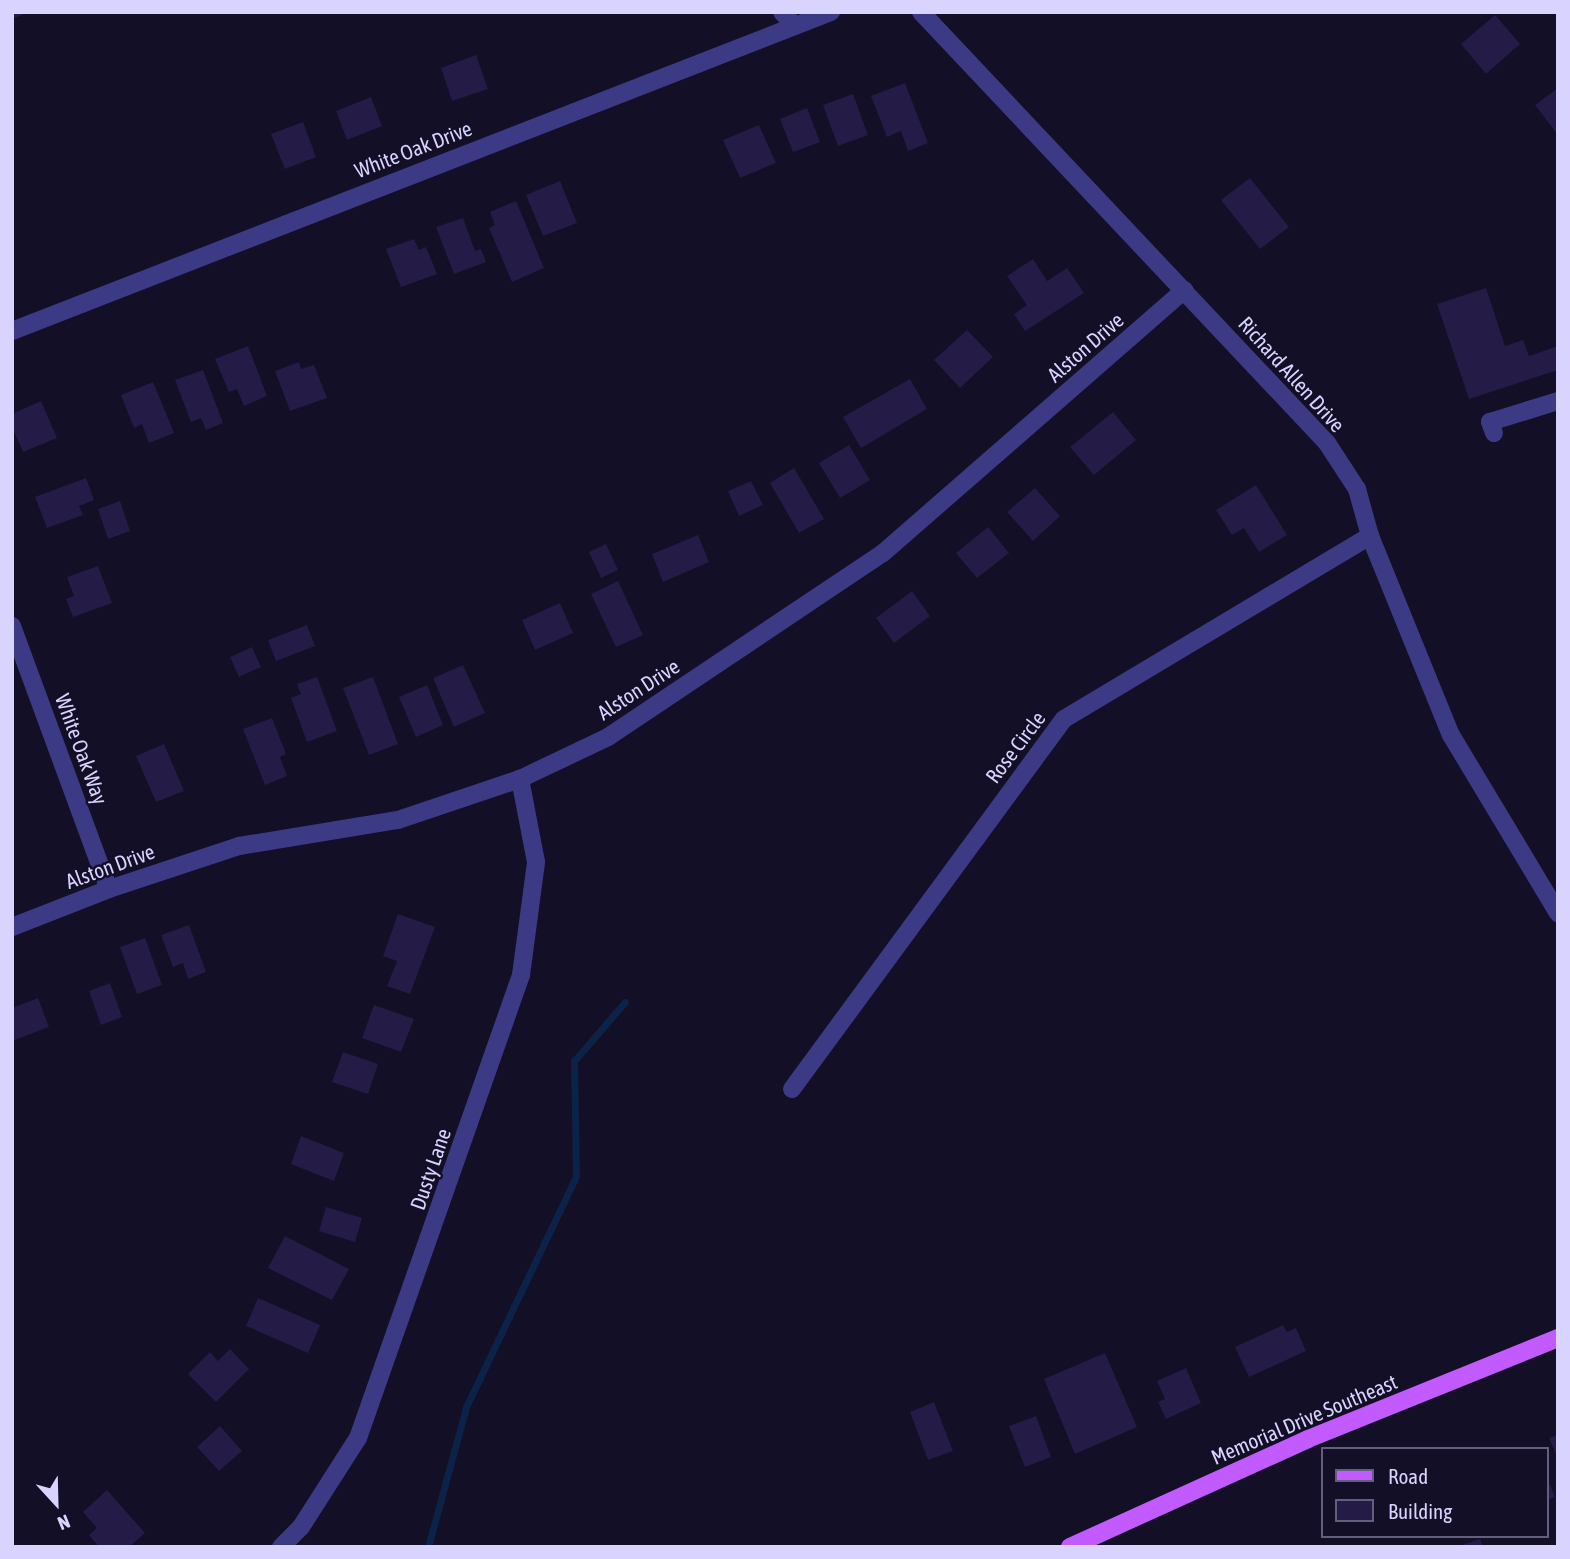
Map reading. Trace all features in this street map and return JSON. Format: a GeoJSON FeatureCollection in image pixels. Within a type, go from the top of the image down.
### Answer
{"type":"FeatureCollection","features":[{"type":"Feature","properties":{"kind":"main road","name":"Memorial Drive Southeast"},"geometry":{"type":"LineString","coordinates":[[1070,1547],[1308,1439],[1558,1338]]}},
{"type":"Feature","properties":{"kind":"street"},"geometry":{"type":"LineString","coordinates":[[782,12],[795,26]]}},
{"type":"Feature","properties":{"kind":"street","name":"White Oak Drive"},"geometry":{"type":"LineString","coordinates":[[12,331],[831,12]]}},
{"type":"Feature","properties":{"kind":"street","name":"Richard Allen Drive"},"geometry":{"type":"LineString","coordinates":[[921,12],[1327,443],[1357,489],[1370,536],[1451,735],[1558,913]]}},
{"type":"Feature","properties":{"kind":"street","name":"Alston Drive"},"geometry":{"type":"LineString","coordinates":[[12,927],[109,889],[239,846],[398,820],[520,779],[608,737],[883,553],[1184,290]]}},
{"type":"Feature","properties":{"kind":"street"},"geometry":{"type":"LineString","coordinates":[[1494,433],[1490,422],[1558,401]]}},
{"type":"Feature","properties":{"kind":"street","name":"Rose Circle"},"geometry":{"type":"LineString","coordinates":[[792,1089],[1064,719],[1370,536]]}},
{"type":"Feature","properties":{"kind":"street","name":"White Oak Way"},"geometry":{"type":"LineString","coordinates":[[12,626],[109,889]]}},
{"type":"Feature","properties":{"kind":"street","name":"Dusty Lane"},"geometry":{"type":"LineString","coordinates":[[281,1547],[301,1527],[358,1438],[521,975],[536,862],[520,779]]}},
{"type":"Feature","properties":{"kind":"building"},"geometry":{"type":"Polygon","coordinates":[[[12,12],[30,12],[12,19],[12,12]]]}},
{"type":"Feature","properties":{"kind":"building"},"geometry":{"type":"Polygon","coordinates":[[[1495,15],[1520,44],[1486,74],[1461,44],[1495,15]]]}},
{"type":"Feature","properties":{"kind":"building"},"geometry":{"type":"Polygon","coordinates":[[[476,55],[488,89],[452,101],[441,68],[476,55]]]}},
{"type":"Feature","properties":{"kind":"building"},"geometry":{"type":"Polygon","coordinates":[[[905,83],[928,143],[908,151],[901,131],[887,137],[871,96],[905,83]]]}},
{"type":"Feature","properties":{"kind":"building"},"geometry":{"type":"Polygon","coordinates":[[[1558,88],[1558,135],[1535,105],[1558,88]]]}},
{"type":"Feature","properties":{"kind":"building"},"geometry":{"type":"Polygon","coordinates":[[[853,94],[868,135],[838,146],[823,105],[853,94]]]}},
{"type":"Feature","properties":{"kind":"building"},"geometry":{"type":"Polygon","coordinates":[[[371,97],[382,126],[347,140],[336,111],[371,97]]]}},
{"type":"Feature","properties":{"kind":"building"},"geometry":{"type":"Polygon","coordinates":[[[807,108],[820,142],[793,152],[780,119],[807,108]]]}},
{"type":"Feature","properties":{"kind":"building"},"geometry":{"type":"Polygon","coordinates":[[[303,122],[316,157],[285,169],[271,134],[303,122]]]}},
{"type":"Feature","properties":{"kind":"building"},"geometry":{"type":"Polygon","coordinates":[[[759,125],[776,163],[740,178],[723,140],[759,125]]]}},
{"type":"Feature","properties":{"kind":"building"},"geometry":{"type":"Polygon","coordinates":[[[1250,178],[1289,227],[1260,249],[1221,200],[1250,178]]]}},
{"type":"Feature","properties":{"kind":"building"},"geometry":{"type":"Polygon","coordinates":[[[560,181],[577,223],[543,236],[526,195],[560,181]]]}},
{"type":"Feature","properties":{"kind":"building"},"geometry":{"type":"Polygon","coordinates":[[[516,201],[544,268],[512,282],[489,228],[495,225],[490,212],[516,201]]]}},
{"type":"Feature","properties":{"kind":"building"},"geometry":{"type":"Polygon","coordinates":[[[463,218],[475,251],[481,249],[486,262],[454,274],[436,227],[463,218]]]}},
{"type":"Feature","properties":{"kind":"building"},"geometry":{"type":"Polygon","coordinates":[[[414,239],[419,250],[426,247],[437,274],[401,287],[386,249],[414,239]]]}},
{"type":"Feature","properties":{"kind":"building"},"geometry":{"type":"Polygon","coordinates":[[[1033,259],[1047,281],[1067,268],[1084,293],[1025,331],[1014,314],[1027,305],[1007,276],[1033,259]]]}},
{"type":"Feature","properties":{"kind":"building"},"geometry":{"type":"Polygon","coordinates":[[[1486,288],[1505,346],[1523,340],[1529,356],[1558,346],[1558,370],[1469,399],[1437,304],[1486,288]]]}},
{"type":"Feature","properties":{"kind":"building"},"geometry":{"type":"Polygon","coordinates":[[[967,330],[993,357],[960,388],[934,360],[967,330]]]}},
{"type":"Feature","properties":{"kind":"building"},"geometry":{"type":"Polygon","coordinates":[[[248,346],[267,396],[244,406],[237,389],[229,392],[215,359],[248,346]]]}},
{"type":"Feature","properties":{"kind":"building"},"geometry":{"type":"Polygon","coordinates":[[[299,362],[301,369],[314,365],[327,398],[290,411],[275,371],[299,362]]]}},
{"type":"Feature","properties":{"kind":"building"},"geometry":{"type":"Polygon","coordinates":[[[203,370],[223,423],[206,430],[201,418],[191,422],[175,380],[203,370]]]}},
{"type":"Feature","properties":{"kind":"building"},"geometry":{"type":"Polygon","coordinates":[[[910,379],[927,409],[861,448],[843,417],[910,379]]]}},
{"type":"Feature","properties":{"kind":"building"},"geometry":{"type":"Polygon","coordinates":[[[153,382],[174,433],[149,443],[142,424],[134,428],[121,395],[153,382]]]}},
{"type":"Feature","properties":{"kind":"building"},"geometry":{"type":"Polygon","coordinates":[[[41,401],[57,438],[23,452],[12,427],[12,414],[41,401]]]}},
{"type":"Feature","properties":{"kind":"building"},"geometry":{"type":"Polygon","coordinates":[[[1113,412],[1136,440],[1094,475],[1070,447],[1113,412]]]}},
{"type":"Feature","properties":{"kind":"building"},"geometry":{"type":"Polygon","coordinates":[[[849,445],[870,480],[840,498],[819,463],[849,445]]]}},
{"type":"Feature","properties":{"kind":"building"},"geometry":{"type":"Polygon","coordinates":[[[794,468],[824,519],[799,533],[770,483],[794,468]]]}},
{"type":"Feature","properties":{"kind":"building"},"geometry":{"type":"Polygon","coordinates":[[[86,478],[94,500],[79,506],[83,515],[47,528],[35,497],[86,478]]]}},
{"type":"Feature","properties":{"kind":"building"},"geometry":{"type":"Polygon","coordinates":[[[751,481],[763,505],[739,516],[728,491],[751,481]]]}},
{"type":"Feature","properties":{"kind":"building"},"geometry":{"type":"Polygon","coordinates":[[[1256,485],[1287,535],[1259,552],[1244,528],[1232,535],[1216,510],[1256,485]]]}},
{"type":"Feature","properties":{"kind":"building"},"geometry":{"type":"Polygon","coordinates":[[[1035,488],[1060,516],[1033,541],[1007,512],[1035,488]]]}},
{"type":"Feature","properties":{"kind":"building"},"geometry":{"type":"Polygon","coordinates":[[[120,501],[130,531],[108,539],[98,509],[120,501]]]}},
{"type":"Feature","properties":{"kind":"building"},"geometry":{"type":"Polygon","coordinates":[[[988,527],[1009,553],[977,578],[956,553],[988,527]]]}},
{"type":"Feature","properties":{"kind":"building"},"geometry":{"type":"Polygon","coordinates":[[[698,535],[709,562],[663,582],[652,554],[698,535]]]}},
{"type":"Feature","properties":{"kind":"building"},"geometry":{"type":"Polygon","coordinates":[[[606,544],[618,570],[601,578],[589,552],[606,544]]]}},
{"type":"Feature","properties":{"kind":"building"},"geometry":{"type":"Polygon","coordinates":[[[98,566],[112,603],[73,617],[66,599],[74,596],[67,577],[98,566]]]}},
{"type":"Feature","properties":{"kind":"building"},"geometry":{"type":"Polygon","coordinates":[[[618,581],[643,635],[616,647],[591,594],[618,581]]]}},
{"type":"Feature","properties":{"kind":"building"},"geometry":{"type":"Polygon","coordinates":[[[912,591],[930,616],[894,643],[876,618],[912,591]]]}},
{"type":"Feature","properties":{"kind":"building"},"geometry":{"type":"Polygon","coordinates":[[[560,603],[573,633],[535,650],[522,620],[560,603]]]}},
{"type":"Feature","properties":{"kind":"building"},"geometry":{"type":"Polygon","coordinates":[[[307,625],[315,646],[276,661],[268,640],[307,625]]]}},
{"type":"Feature","properties":{"kind":"building"},"geometry":{"type":"Polygon","coordinates":[[[252,647],[261,667],[239,677],[230,657],[252,647]]]}},
{"type":"Feature","properties":{"kind":"building"},"geometry":{"type":"Polygon","coordinates":[[[463,665],[485,713],[454,727],[433,678],[463,665]]]}},
{"type":"Feature","properties":{"kind":"building"},"geometry":{"type":"Polygon","coordinates":[[[317,677],[337,731],[307,742],[291,698],[301,694],[297,684],[317,677]]]}},
{"type":"Feature","properties":{"kind":"building"},"geometry":{"type":"Polygon","coordinates":[[[373,677],[398,744],[369,755],[343,688],[373,677]]]}},
{"type":"Feature","properties":{"kind":"building"},"geometry":{"type":"Polygon","coordinates":[[[427,685],[443,725],[416,737],[399,697],[427,685]]]}},
{"type":"Feature","properties":{"kind":"building"},"geometry":{"type":"Polygon","coordinates":[[[272,718],[286,754],[280,757],[287,776],[265,785],[243,729],[272,718]]]}},
{"type":"Feature","properties":{"kind":"building"},"geometry":{"type":"Polygon","coordinates":[[[164,744],[184,791],[156,802],[136,756],[164,744]]]}},
{"type":"Feature","properties":{"kind":"building"},"geometry":{"type":"Polygon","coordinates":[[[398,914],[435,927],[410,994],[387,986],[397,961],[383,956],[398,914]]]}},
{"type":"Feature","properties":{"kind":"building"},"geometry":{"type":"Polygon","coordinates":[[[189,925],[206,972],[188,979],[183,963],[173,967],[161,935],[189,925]]]}},
{"type":"Feature","properties":{"kind":"building"},"geometry":{"type":"Polygon","coordinates":[[[145,938],[162,985],[137,994],[120,947],[145,938]]]}},
{"type":"Feature","properties":{"kind":"building"},"geometry":{"type":"Polygon","coordinates":[[[110,983],[122,1017],[101,1025],[89,991],[110,983]]]}},
{"type":"Feature","properties":{"kind":"building"},"geometry":{"type":"Polygon","coordinates":[[[38,998],[49,1027],[12,1041],[12,1008],[38,998]]]}},
{"type":"Feature","properties":{"kind":"building"},"geometry":{"type":"Polygon","coordinates":[[[374,1005],[414,1019],[401,1052],[362,1038],[374,1005]]]}},
{"type":"Feature","properties":{"kind":"building"},"geometry":{"type":"Polygon","coordinates":[[[343,1052],[378,1064],[368,1094],[332,1082],[343,1052]]]}},
{"type":"Feature","properties":{"kind":"building"},"geometry":{"type":"Polygon","coordinates":[[[301,1136],[344,1153],[334,1181],[291,1164],[301,1136]]]}},
{"type":"Feature","properties":{"kind":"building"},"geometry":{"type":"Polygon","coordinates":[[[326,1207],[362,1218],[355,1242],[319,1231],[326,1207]]]}},
{"type":"Feature","properties":{"kind":"building"},"geometry":{"type":"Polygon","coordinates":[[[285,1236],[349,1269],[332,1300],[268,1268],[285,1236]]]}},
{"type":"Feature","properties":{"kind":"building"},"geometry":{"type":"Polygon","coordinates":[[[258,1298],[320,1325],[308,1353],[246,1326],[258,1298]]]}},
{"type":"Feature","properties":{"kind":"building"},"geometry":{"type":"Polygon","coordinates":[[[1283,1325],[1287,1332],[1296,1328],[1306,1351],[1249,1377],[1235,1347],[1283,1325]]]}},
{"type":"Feature","properties":{"kind":"building"},"geometry":{"type":"Polygon","coordinates":[[[230,1349],[249,1369],[216,1402],[188,1374],[210,1352],[218,1361],[230,1349]]]}},
{"type":"Feature","properties":{"kind":"building"},"geometry":{"type":"Polygon","coordinates":[[[1105,1353],[1137,1427],[1075,1454],[1044,1379],[1105,1353]]]}},
{"type":"Feature","properties":{"kind":"building"},"geometry":{"type":"Polygon","coordinates":[[[1186,1368],[1201,1403],[1166,1419],[1158,1402],[1165,1399],[1157,1381],[1186,1368]]]}},
{"type":"Feature","properties":{"kind":"building"},"geometry":{"type":"Polygon","coordinates":[[[934,1402],[953,1451],[928,1460],[910,1412],[934,1402]]]}},
{"type":"Feature","properties":{"kind":"building"},"geometry":{"type":"Polygon","coordinates":[[[1036,1416],[1051,1457],[1025,1467],[1009,1426],[1036,1416]]]}},
{"type":"Feature","properties":{"kind":"building"},"geometry":{"type":"Polygon","coordinates":[[[220,1426],[242,1451],[219,1471],[197,1447],[220,1426]]]}},
{"type":"Feature","properties":{"kind":"building"},"geometry":{"type":"Polygon","coordinates":[[[1558,1435],[1558,1459],[1549,1438],[1558,1435]]]}},
{"type":"Feature","properties":{"kind":"building"},"geometry":{"type":"Polygon","coordinates":[[[1549,1483],[1555,1497],[1549,1499],[1549,1483]]]}},
{"type":"Feature","properties":{"kind":"building"},"geometry":{"type":"Polygon","coordinates":[[[107,1490],[145,1533],[129,1547],[99,1547],[89,1535],[97,1528],[83,1512],[107,1490]]]}},
{"type":"Feature","properties":{"kind":"building"},"geometry":{"type":"Polygon","coordinates":[[[1480,1539],[1483,1547],[1459,1547],[1459,1546],[1480,1539]]]}},
{"type":"Feature","properties":{"kind":"waterway"},"geometry":{"type":"LineString","coordinates":[[428,1547],[466,1407],[576,1176],[574,1061],[625,1002]]}}]}
